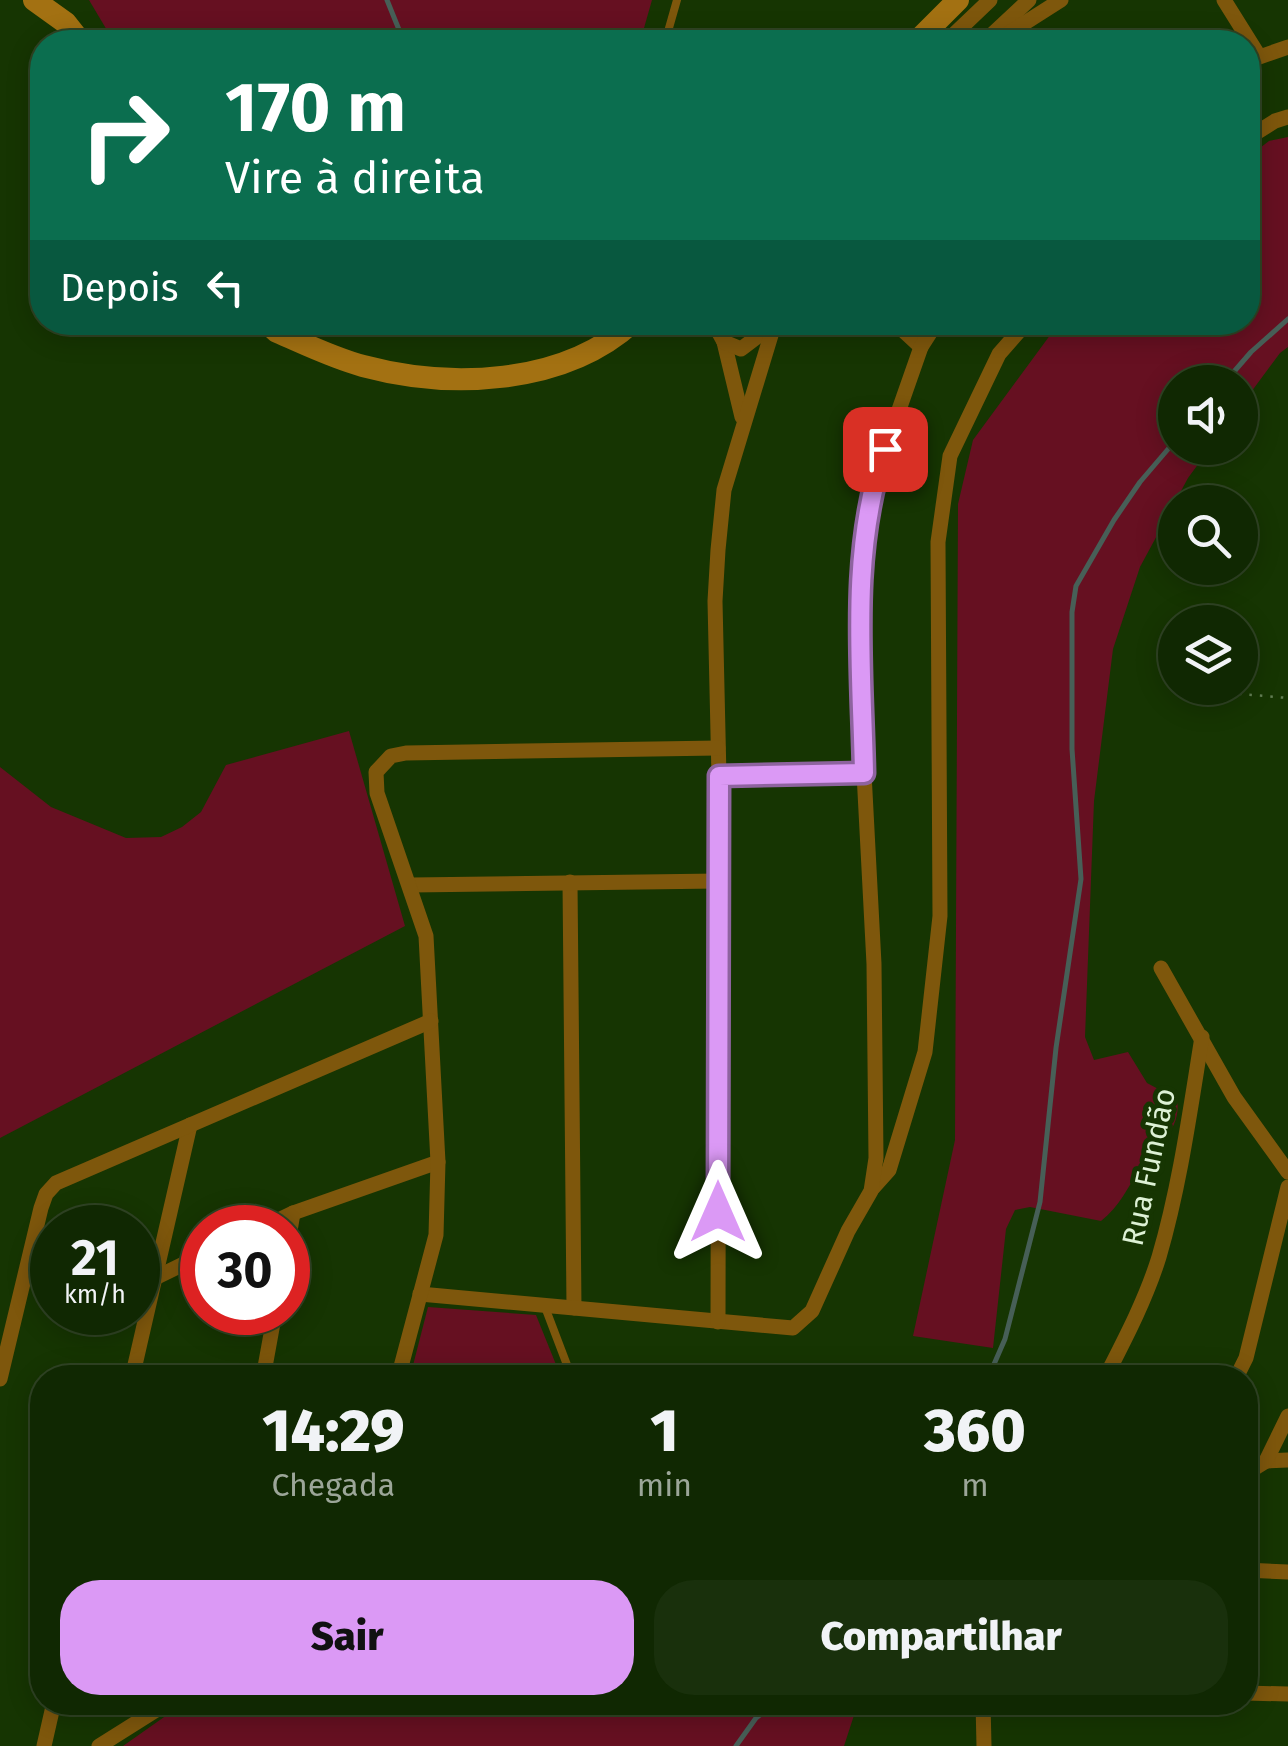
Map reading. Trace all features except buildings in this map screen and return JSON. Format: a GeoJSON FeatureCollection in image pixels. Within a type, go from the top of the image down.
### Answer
{"type":"FeatureCollection","features":[{"type":"Feature","properties":{"kind":"street"},"geometry":{"type":"LineString","coordinates":[[34,0],[72,30]]}},
{"type":"Feature","properties":{"kind":"street"},"geometry":{"type":"LineString","coordinates":[[928,30],[958,0]]}},
{"type":"Feature","properties":{"kind":"street"},"geometry":{"type":"LineString","coordinates":[[959,30],[990,0]]}},
{"type":"Feature","properties":{"kind":"street"},"geometry":{"type":"LineString","coordinates":[[997,30],[1029,0]]}},
{"type":"Feature","properties":{"kind":"street"},"geometry":{"type":"LineString","coordinates":[[1014,30],[1061,0]]}},
{"type":"Feature","properties":{"kind":"street"},"geometry":{"type":"LineString","coordinates":[[1224,0],[1239,30]]}},
{"type":"Feature","properties":{"kind":"street"},"geometry":{"type":"LineString","coordinates":[[1260,57],[1288,47]]}},
{"type":"Feature","properties":{"kind":"street"},"geometry":{"type":"LineString","coordinates":[[1260,130],[1288,118]]}},
{"type":"Feature","properties":{"kind":"street"},"geometry":{"type":"LineString","coordinates":[[285,335],[363,366],[455,381],[506,376],[568,362],[615,335]]}},
{"type":"Feature","properties":{"kind":"street"},"geometry":{"type":"LineString","coordinates":[[720,335],[743,421]]}},
{"type":"Feature","properties":{"kind":"street"},"geometry":{"type":"LineString","coordinates":[[724,342],[742,349],[759,335]]}},
{"type":"Feature","properties":{"kind":"street"},"geometry":{"type":"LineString","coordinates":[[718,1322],[719,776],[715,601],[724,490],[770,335]]}},
{"type":"Feature","properties":{"kind":"street"},"geometry":{"type":"LineString","coordinates":[[908,335],[921,347]]}},
{"type":"Feature","properties":{"kind":"street"},"geometry":{"type":"LineString","coordinates":[[871,1190],[876,1158],[874,964],[864,773],[862,605],[873,484],[929,335]]}},
{"type":"Feature","properties":{"kind":"street"},"geometry":{"type":"LineString","coordinates":[[420,1294],[793,1328],[804,1321],[871,1190],[889,1170],[924,1052],[940,916],[938,542],[950,456],[999,354],[1015,335]]}},
{"type":"Feature","properties":{"kind":"street"},"geometry":{"type":"LineString","coordinates":[[401,1365],[436,1235],[438,1162],[432,1021],[426,936],[377,793],[376,772],[391,756],[406,753],[718,748]]}},
{"type":"Feature","properties":{"kind":"street"},"geometry":{"type":"LineString","coordinates":[[719,776],[864,773]]}},
{"type":"Feature","properties":{"kind":"street"},"geometry":{"type":"LineString","coordinates":[[411,885],[718,881]]}},
{"type":"Feature","properties":{"kind":"street"},"geometry":{"type":"LineString","coordinates":[[570,882],[574,1308]]}},
{"type":"Feature","properties":{"kind":"street"},"geometry":{"type":"LineString","coordinates":[[1161,968],[1234,1098],[1288,1172]]}},
{"type":"Feature","properties":{"kind":"street"},"geometry":{"type":"LineString","coordinates":[[0,1379],[46,1194],[56,1184],[432,1021]]}},
{"type":"Feature","properties":{"kind":"street","name":"Rua Fundão"},"geometry":{"type":"LineString","coordinates":[[1112,1365],[1158,1261],[1178,1186],[1202,1037]]}},
{"type":"Feature","properties":{"kind":"street"},"geometry":{"type":"LineString","coordinates":[[160,1263],[190,1125]]}},
{"type":"Feature","properties":{"kind":"street"},"geometry":{"type":"LineString","coordinates":[[310,1207],[438,1162]]}},
{"type":"Feature","properties":{"kind":"street"},"geometry":{"type":"LineString","coordinates":[[1242,1365],[1288,1187]]}},
{"type":"Feature","properties":{"kind":"street"},"geometry":{"type":"LineString","coordinates":[[135,1365],[143,1335]]}},
{"type":"Feature","properties":{"kind":"street"},"geometry":{"type":"LineString","coordinates":[[265,1365],[271,1335]]}},
{"type":"Feature","properties":{"kind":"street"},"geometry":{"type":"LineString","coordinates":[[1266,1461],[1288,1416]]}},
{"type":"Feature","properties":{"kind":"street"},"geometry":{"type":"LineString","coordinates":[[1258,1466],[1266,1461],[1288,1460]]}},
{"type":"Feature","properties":{"kind":"street"},"geometry":{"type":"LineString","coordinates":[[1258,1571],[1288,1572]]}},
{"type":"Feature","properties":{"kind":"street"},"geometry":{"type":"LineString","coordinates":[[1258,1693],[1288,1694]]}},
{"type":"Feature","properties":{"kind":"street"},"geometry":{"type":"LineString","coordinates":[[44,1746],[51,1715]]}},
{"type":"Feature","properties":{"kind":"street"},"geometry":{"type":"LineString","coordinates":[[100,1746],[148,1715]]}},
{"type":"Feature","properties":{"kind":"street"},"geometry":{"type":"LineString","coordinates":[[983,1715],[984,1746]]}},
{"type":"Feature","properties":{"kind":"lane"},"geometry":{"type":"LineString","coordinates":[[668,30],[677,0]]}},
{"type":"Feature","properties":{"kind":"lane"},"geometry":{"type":"LineString","coordinates":[[544,1304],[567,1365]]}},
{"type":"Feature","properties":{"kind":"path"},"geometry":{"type":"LineString","coordinates":[[1258,695],[1288,698]]}},
{"type":"Feature","properties":{"kind":"shaded area"},"geometry":{"type":"Polygon","coordinates":[[[89,0],[652,0],[643,30],[107,30],[89,0]]]}},
{"type":"Feature","properties":{"kind":"shaded area"},"geometry":{"type":"Polygon","coordinates":[[[1288,137],[1288,347],[1258,383],[1258,365],[1158,365],[1158,465],[1198,465],[1184,485],[1158,485],[1158,534],[1140,567],[1113,649],[1094,801],[1085,1037],[1094,1060],[1128,1052],[1147,1083],[1177,1099],[1176,1120],[1101,1221],[1030,1207],[1015,1210],[1006,1229],[993,1348],[913,1336],[955,1140],[958,504],[973,440],[1050,335],[1260,335],[1260,148],[1269,141],[1288,137]]]}},
{"type":"Feature","properties":{"kind":"shaded area"},"geometry":{"type":"Polygon","coordinates":[[[349,731],[405,926],[0,1138],[0,767],[51,807],[126,838],[161,837],[201,812],[226,765],[349,731]]]}},
{"type":"Feature","properties":{"kind":"shaded area"},"geometry":{"type":"Polygon","coordinates":[[[428,1307],[536,1315],[556,1365],[413,1365],[428,1307]]]}},
{"type":"Feature","properties":{"kind":"shaded area"},"geometry":{"type":"Polygon","coordinates":[[[167,1715],[854,1715],[844,1746],[123,1746],[167,1715]]]}},
{"type":"Feature","properties":{"kind":"waterway"},"geometry":{"type":"LineString","coordinates":[[387,0],[399,30]]}},
{"type":"Feature","properties":{"kind":"waterway"},"geometry":{"type":"LineString","coordinates":[[1240,365],[1288,319]]}},
{"type":"Feature","properties":{"kind":"waterway"},"geometry":{"type":"LineString","coordinates":[[994,1365],[1005,1339],[1040,1202],[1056,1048],[1081,879],[1072,749],[1072,612],[1076,586],[1114,520],[1158,461]]}},
{"type":"Feature","properties":{"kind":"waterway"},"geometry":{"type":"LineString","coordinates":[[736,1746],[760,1715]]}},
{"type":"Feature","properties":{"kind":"route"},"geometry":{"type":"LineString","coordinates":[[718,1212],[719,776],[864,773],[864,552],[873,484],[885,449]]}}]}
